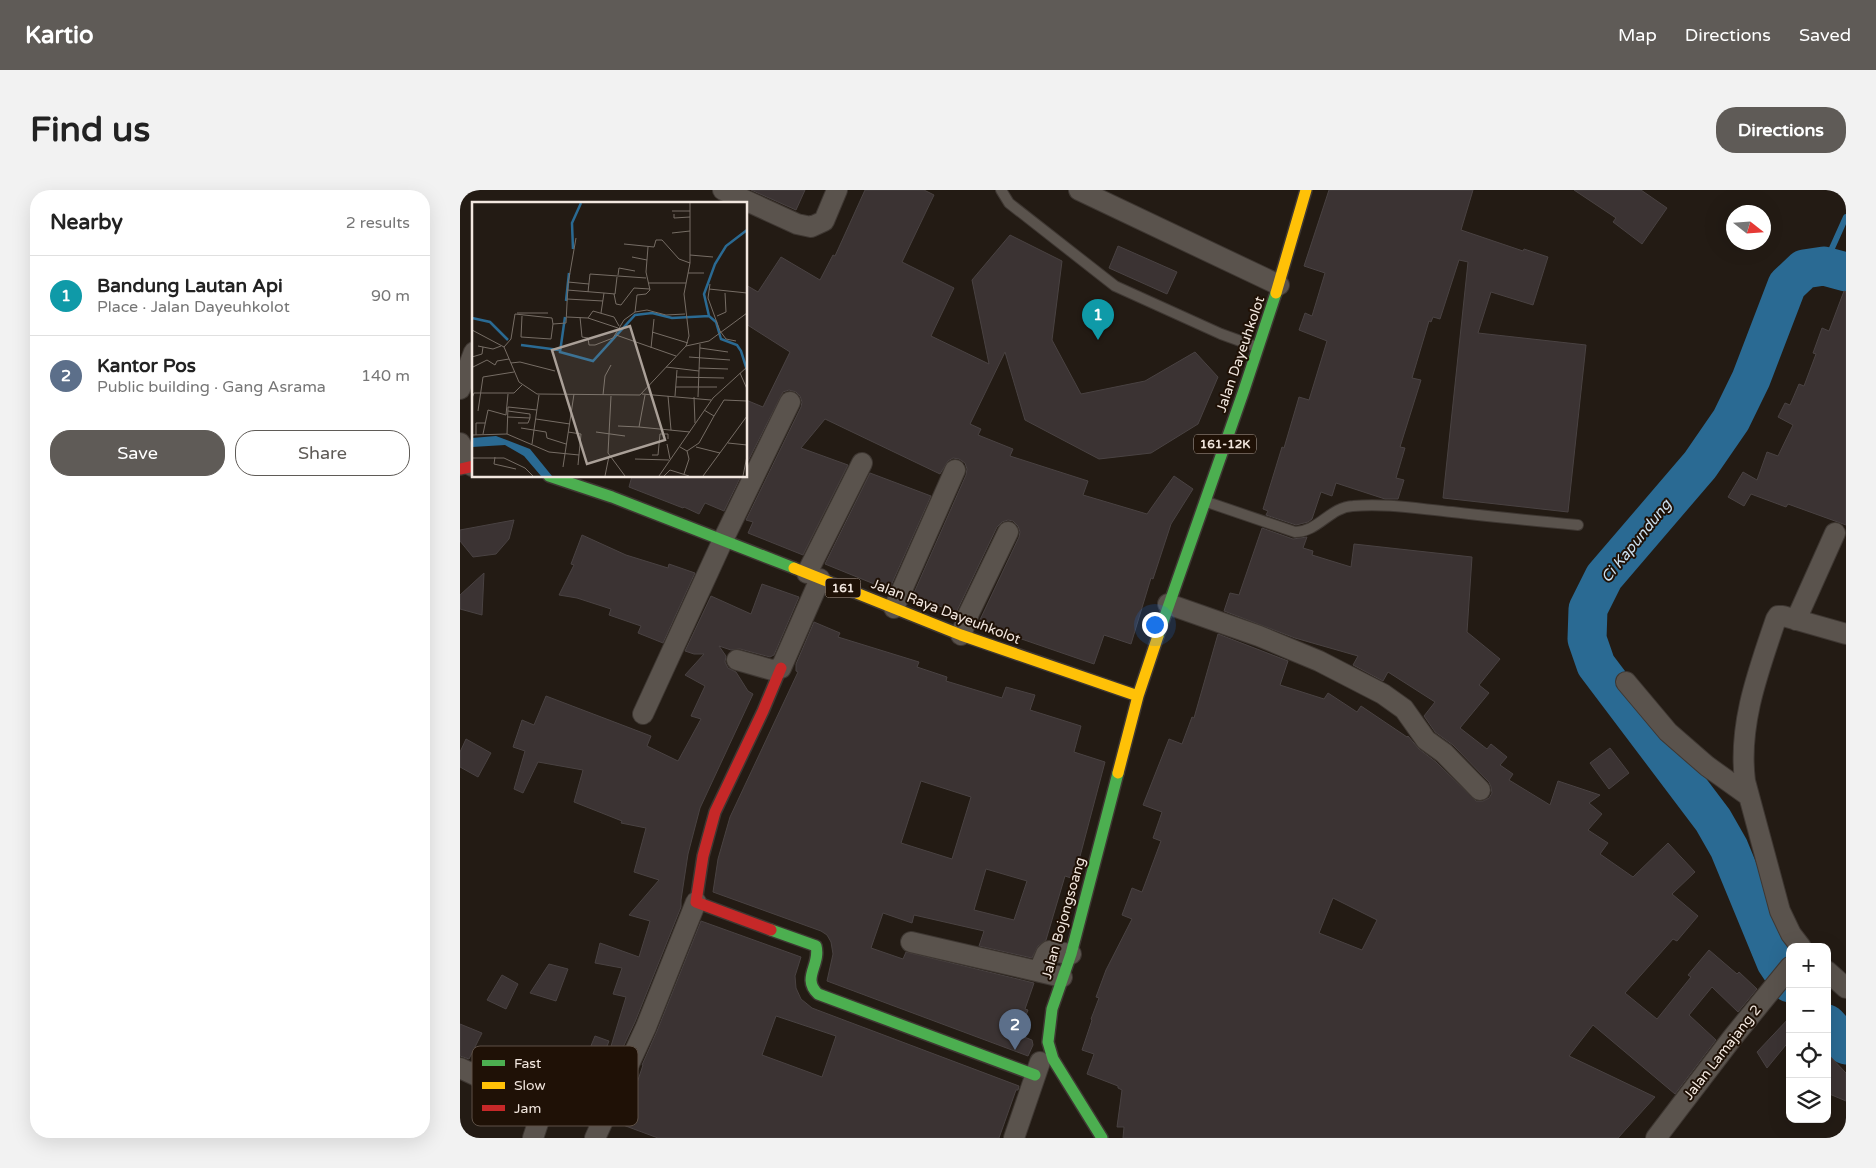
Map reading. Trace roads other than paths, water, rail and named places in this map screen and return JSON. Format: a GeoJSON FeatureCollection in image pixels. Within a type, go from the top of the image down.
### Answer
{"type":"FeatureCollection","features":[{"type":"Feature","properties":{"kind":"main road","name":"Jalan Dayeuhkolot"},"geometry":{"type":"LineString","coordinates":[[1138,696],[1279,285],[1306,190]]}},
{"type":"Feature","properties":{"kind":"main road","name":"Jalan Raya Dayeuhkolot"},"geometry":{"type":"LineString","coordinates":[[555,478],[612,497],[961,635],[1138,696]]}},
{"type":"Feature","properties":{"kind":"main road"},"geometry":{"type":"LineString","coordinates":[[780,668],[763,711],[715,812],[703,856],[696,902],[816,946],[817,954],[810,983],[812,990],[818,994],[1035,1075]]}},
{"type":"Feature","properties":{"kind":"main road","name":"Jalan Bojongsoang"},"geometry":{"type":"LineString","coordinates":[[1102,1138],[1056,1064],[1048,1041],[1052,1013],[1062,977],[1071,954],[1138,696]]}},
{"type":"Feature","properties":{"kind":"street"},"geometry":{"type":"LineString","coordinates":[[723,190],[748,195],[797,224],[811,227],[824,221],[837,190]]}},
{"type":"Feature","properties":{"kind":"street"},"geometry":{"type":"LineString","coordinates":[[1079,190],[1279,285]]}},
{"type":"Feature","properties":{"kind":"street"},"geometry":{"type":"LineString","coordinates":[[460,389],[472,357]]}},
{"type":"Feature","properties":{"kind":"street"},"geometry":{"type":"LineString","coordinates":[[643,714],[723,540],[790,402]]}},
{"type":"Feature","properties":{"kind":"street"},"geometry":{"type":"LineString","coordinates":[[460,444],[469,467]]}},
{"type":"Feature","properties":{"kind":"street"},"geometry":{"type":"LineString","coordinates":[[737,660],[772,670],[780,668],[813,576],[862,463]]}},
{"type":"Feature","properties":{"kind":"street"},"geometry":{"type":"LineString","coordinates":[[894,608],[956,470]]}},
{"type":"Feature","properties":{"kind":"street"},"geometry":{"type":"LineString","coordinates":[[961,635],[969,613],[1008,532]]}},
{"type":"Feature","properties":{"kind":"street"},"geometry":{"type":"LineString","coordinates":[[1796,620],[1835,533]]}},
{"type":"Feature","properties":{"kind":"street"},"geometry":{"type":"LineString","coordinates":[[1168,604],[1259,636],[1318,661],[1383,694],[1404,709],[1426,740],[1444,753],[1480,790]]}},
{"type":"Feature","properties":{"kind":"street"},"geometry":{"type":"LineString","coordinates":[[1798,943],[1791,934],[1780,911],[1745,781],[1743,766],[1745,732],[1753,687],[1778,616],[1846,634]]}},
{"type":"Feature","properties":{"kind":"street"},"geometry":{"type":"LineString","coordinates":[[1626,682],[1668,732],[1708,766],[1749,796]]}},
{"type":"Feature","properties":{"kind":"street"},"geometry":{"type":"LineString","coordinates":[[637,1046],[696,902]]}},
{"type":"Feature","properties":{"kind":"street"},"geometry":{"type":"LineString","coordinates":[[911,942],[1062,977]]}},
{"type":"Feature","properties":{"kind":"street"},"geometry":{"type":"LineString","coordinates":[[1039,971],[1049,951],[1071,954]]}},
{"type":"Feature","properties":{"kind":"street","name":"Jalan Lamajang 2"},"geometry":{"type":"LineString","coordinates":[[1656,1138],[1786,971]]}},
{"type":"Feature","properties":{"kind":"street"},"geometry":{"type":"LineString","coordinates":[[1831,975],[1846,988]]}},
{"type":"Feature","properties":{"kind":"street"},"geometry":{"type":"LineString","coordinates":[[1014,1138],[1048,1041]]}},
{"type":"Feature","properties":{"kind":"street"},"geometry":{"type":"LineString","coordinates":[[460,1068],[472,1074]]}},
{"type":"Feature","properties":{"kind":"street"},"geometry":{"type":"LineString","coordinates":[[533,1138],[537,1126]]}},
{"type":"Feature","properties":{"kind":"street"},"geometry":{"type":"LineString","coordinates":[[594,1138],[600,1126]]}},
{"type":"Feature","properties":{"kind":"lane"},"geometry":{"type":"LineString","coordinates":[[1001,190],[1009,203],[1114,286],[1258,348]]}},
{"type":"Feature","properties":{"kind":"lane"},"geometry":{"type":"LineString","coordinates":[[1206,501],[1295,532],[1309,530],[1334,512],[1351,506],[1392,506],[1578,525]]}},
{"type":"Feature","properties":{"kind":"waterway"},"geometry":{"type":"LineString","coordinates":[[1824,266],[1846,217]]}},
{"type":"Feature","properties":{"kind":"waterway","name":"Ci Kapundung"},"geometry":{"type":"LineString","coordinates":[[1786,977],[1776,962],[1729,848],[1713,820],[1596,665],[1587,639],[1588,609],[1604,577],[1700,465],[1731,420],[1751,379],[1787,285],[1804,269],[1824,266],[1846,272]]}},
{"type":"Feature","properties":{"kind":"waterway","name":"Ci Kapundung"},"geometry":{"type":"LineString","coordinates":[[1831,1028],[1846,1045]]}},
{"type":"Feature","properties":{"kind":"place","name":"Bandung Lautan Api"},"geometry":{"type":"Point","coordinates":[1098,340]}},
{"type":"Feature","properties":{"kind":"place","name":"Kantor Pos"},"geometry":{"type":"Point","coordinates":[1015,1050]}}]}
